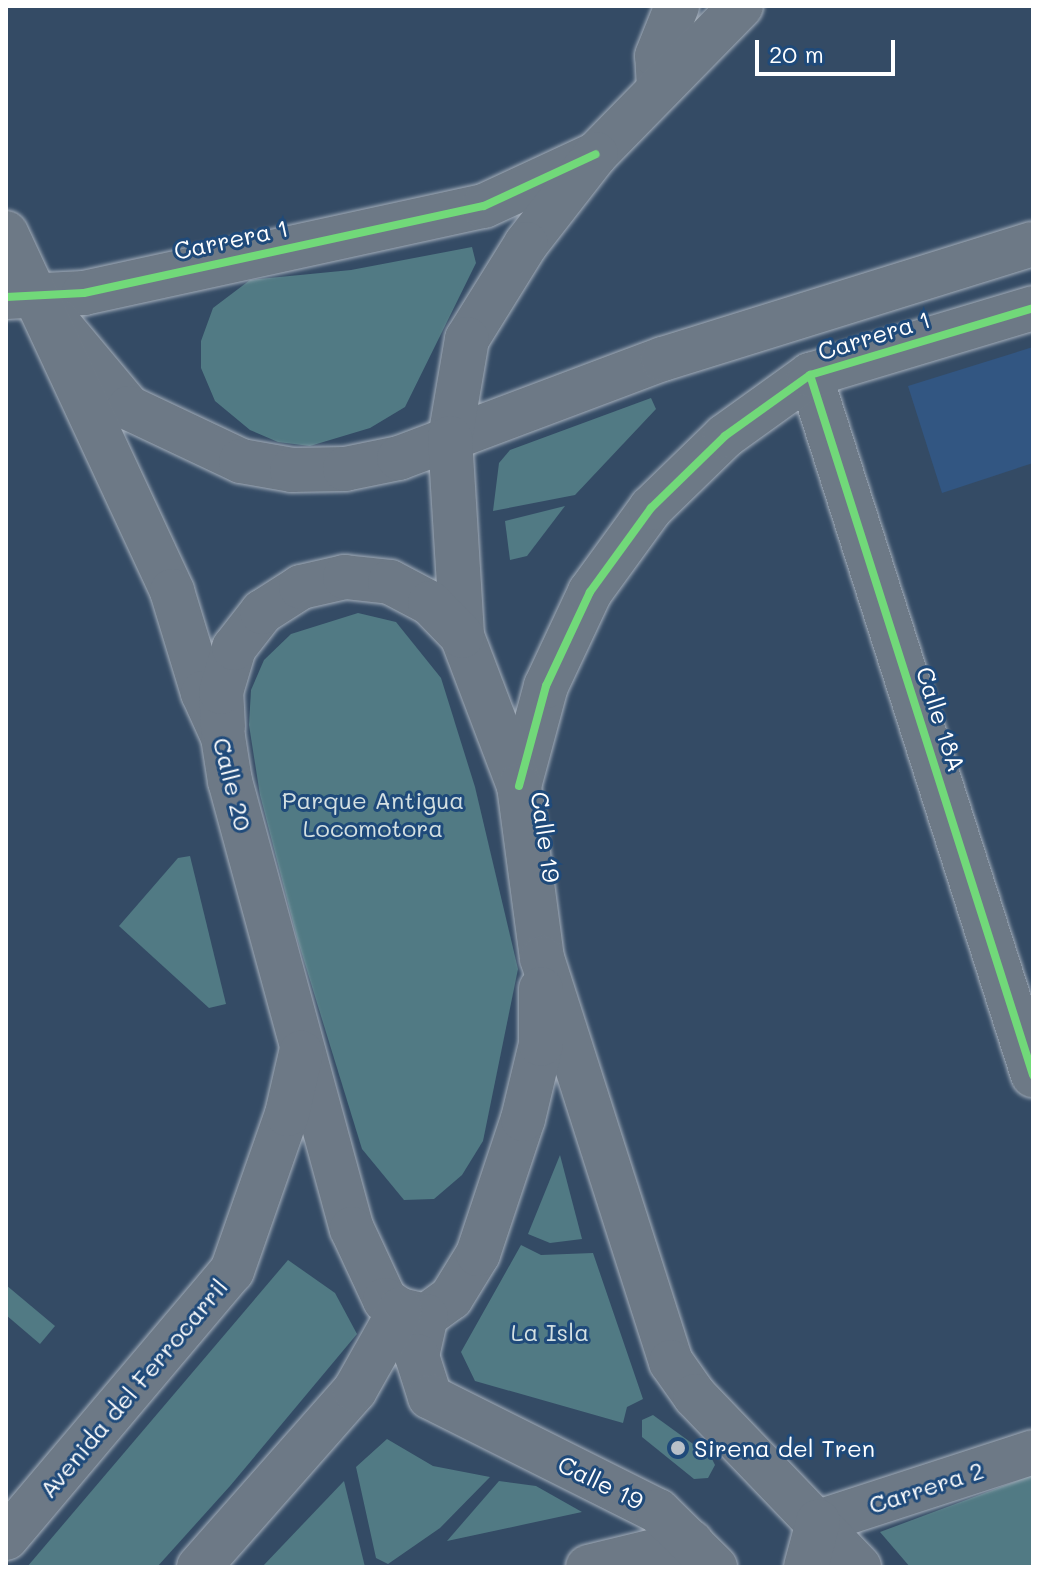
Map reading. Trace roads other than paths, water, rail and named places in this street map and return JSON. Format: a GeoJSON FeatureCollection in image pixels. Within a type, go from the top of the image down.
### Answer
{"type":"FeatureCollection","features":[{"type":"Feature","properties":{"kind":"main road"},"geometry":{"type":"LineString","coordinates":[[659,89],[657,56],[677,6]]}},
{"type":"Feature","properties":{"kind":"main road"},"geometry":{"type":"LineString","coordinates":[[596,154],[741,6]]}},
{"type":"Feature","properties":{"kind":"main road","name":"Carrera 1"},"geometry":{"type":"LineString","coordinates":[[21,297],[84,293],[484,206],[596,154]]}},
{"type":"Feature","properties":{"kind":"main road","name":"Calle 19"},"geometry":{"type":"LineString","coordinates":[[596,154],[526,244],[467,339],[450,438],[462,636],[519,786],[542,958],[671,1362],[695,1396],[859,1567]]}},
{"type":"Feature","properties":{"kind":"main road","name":"Calle 20"},"geometry":{"type":"LineString","coordinates":[[6,233],[21,297],[172,591],[203,693],[223,737],[230,781],[352,1229],[367,1267],[385,1300],[413,1313]]}},
{"type":"Feature","properties":{"kind":"main road","name":"Carrera 1"},"geometry":{"type":"LineString","coordinates":[[21,297],[129,408],[241,461],[292,470],[345,469],[399,458],[708,344],[1033,244]]}},
{"type":"Feature","properties":{"kind":"main road","name":"Carrera 1"},"geometry":{"type":"LineString","coordinates":[[519,786],[546,686],[590,592],[651,508],[725,436],[810,375],[1033,308]]}},
{"type":"Feature","properties":{"kind":"main road","name":"Calle 18A"},"geometry":{"type":"LineString","coordinates":[[810,375],[1033,1075]]}},
{"type":"Feature","properties":{"kind":"main road"},"geometry":{"type":"LineString","coordinates":[[223,737],[221,692],[234,648],[262,612],[301,587],[345,577],[390,582],[430,603],[462,636]]}},
{"type":"Feature","properties":{"kind":"main road"},"geometry":{"type":"LineString","coordinates":[[199,1567],[355,1390],[413,1313],[451,1298],[478,1254],[505,1176],[541,1044],[542,958]]}},
{"type":"Feature","properties":{"kind":"main road","name":"Avenida del Ferrocarril"},"geometry":{"type":"LineString","coordinates":[[6,1538],[232,1271],[287,1114],[302,1047]]}},
{"type":"Feature","properties":{"kind":"main road"},"geometry":{"type":"LineString","coordinates":[[413,1313],[417,1356],[430,1397]]}},
{"type":"Feature","properties":{"kind":"main road","name":"Calle 19"},"geometry":{"type":"LineString","coordinates":[[355,1390],[430,1397],[658,1511],[703,1554]]}},
{"type":"Feature","properties":{"kind":"main road","name":"Carrera 2"},"geometry":{"type":"LineString","coordinates":[[818,1522],[1033,1452]]}},
{"type":"Feature","properties":{"kind":"main road"},"geometry":{"type":"LineString","coordinates":[[806,1567],[818,1522]]}},
{"type":"Feature","properties":{"kind":"main road"},"geometry":{"type":"LineString","coordinates":[[588,1567],[703,1554]]}},
{"type":"Feature","properties":{"kind":"place","name":"Sirena del Tren"},"geometry":{"type":"Point","coordinates":[678,1448]}},
{"type":"Feature","properties":{"kind":"park label","name":"Parque Antigua Locomotora"},"geometry":{"type":"Point","coordinates":[373,814]}},
{"type":"Feature","properties":{"kind":"park label","name":"La Isla"},"geometry":{"type":"Point","coordinates":[550,1332]}}]}
